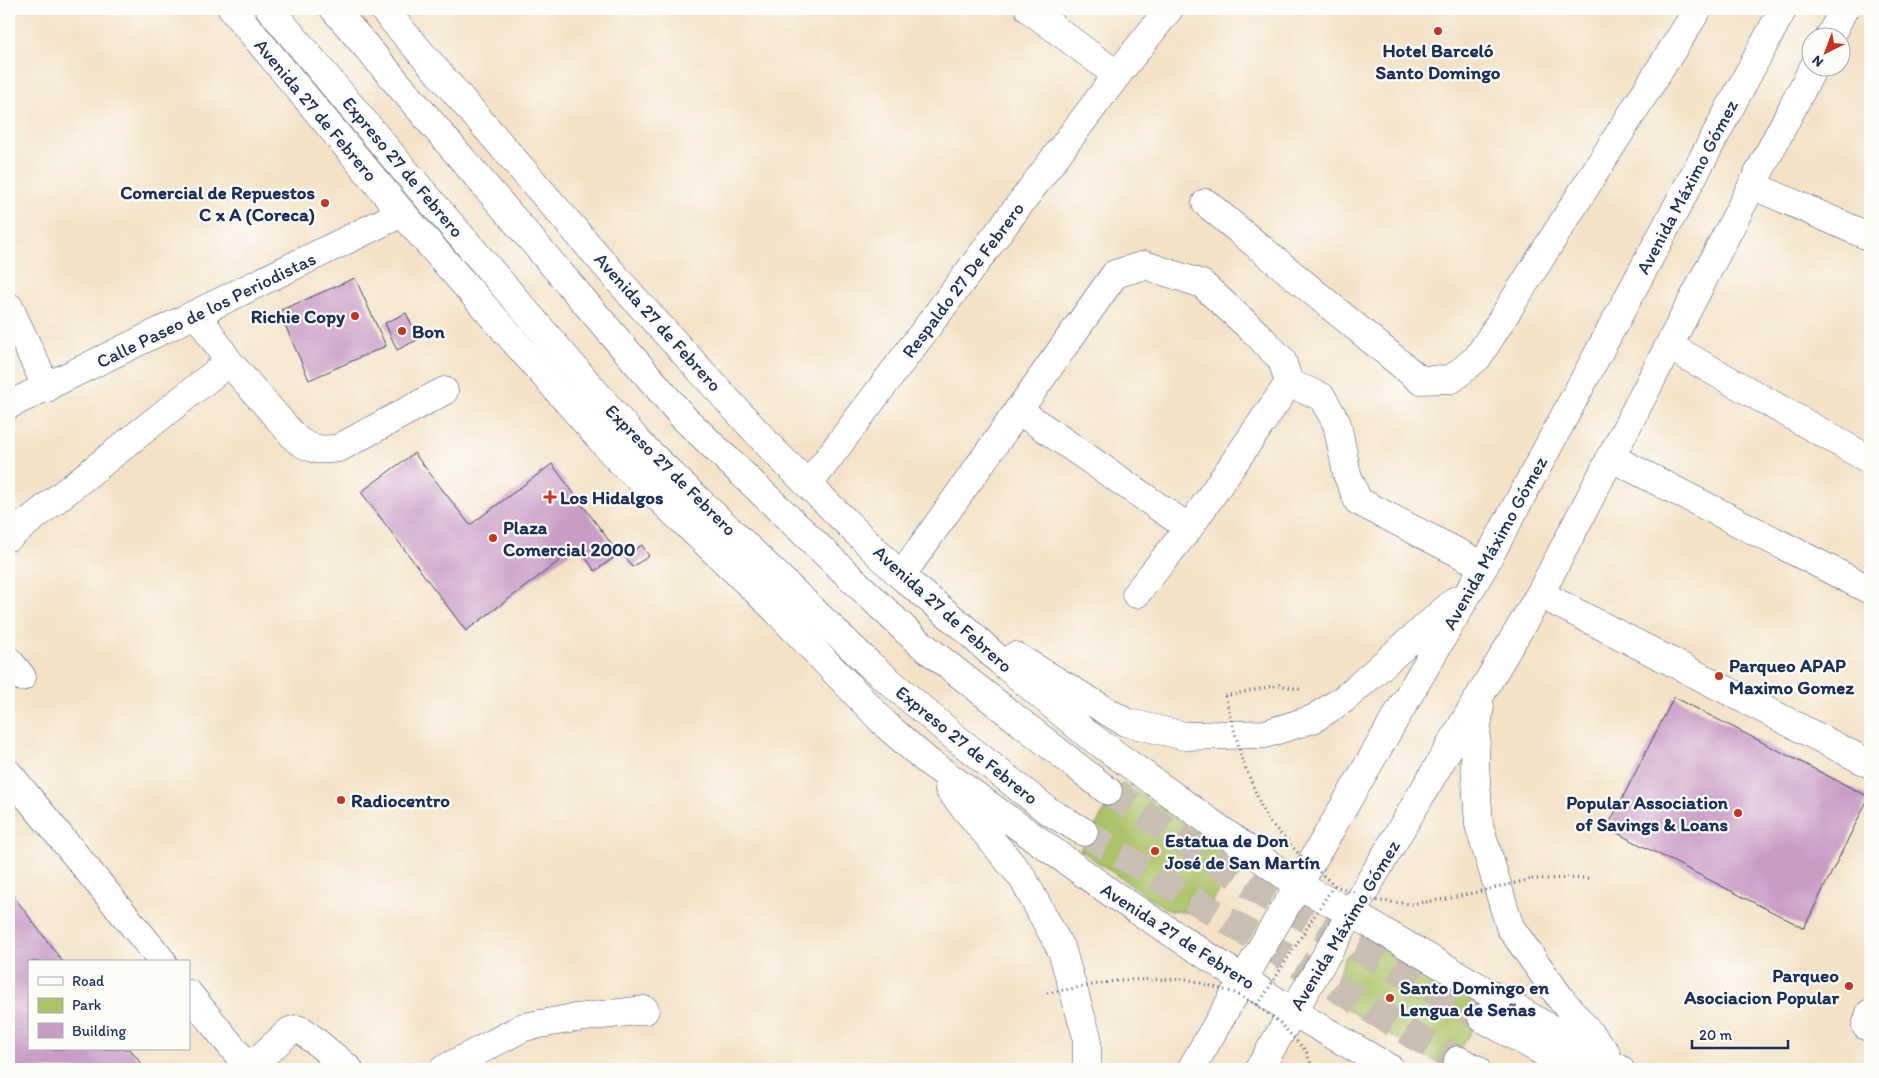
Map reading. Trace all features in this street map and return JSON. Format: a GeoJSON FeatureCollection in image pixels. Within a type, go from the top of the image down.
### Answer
{"type":"FeatureCollection","features":[{"type":"Feature","properties":{"kind":"main road","name":"Avenida 27 de Febrero"},"geometry":{"type":"LineString","coordinates":[[232,9],[402,213],[617,458],[776,610],[887,726],[926,760],[1114,895],[1293,1012],[1391,1069]]}},
{"type":"Feature","properties":{"kind":"main road","name":"Expreso 27 de Febrero"},"geometry":{"type":"LineString","coordinates":[[270,9],[418,185],[640,443],[869,664],[978,756],[1047,810],[1084,832]]}},
{"type":"Feature","properties":{"kind":"main road"},"geometry":{"type":"LineString","coordinates":[[334,9],[684,418],[916,640],[1108,791]]}},
{"type":"Feature","properties":{"kind":"main road","name":"Avenida 27 de Febrero"},"geometry":{"type":"LineString","coordinates":[[384,9],[633,297],[775,452],[902,576],[1000,661],[1087,734],[1298,885],[1353,914],[1620,1069]]}},
{"type":"Feature","properties":{"kind":"main road"},"geometry":{"type":"LineString","coordinates":[[1029,9],[1117,75]]}},
{"type":"Feature","properties":{"kind":"main road","name":"Respaldo 27 De Febrero"},"geometry":{"type":"LineString","coordinates":[[809,484],[1117,75],[1169,9]]}},
{"type":"Feature","properties":{"kind":"main road"},"geometry":{"type":"LineString","coordinates":[[1206,203],[1420,380],[1452,379],[1478,357],[1698,9]]}},
{"type":"Feature","properties":{"kind":"main road","name":"Avenida Máximo Gómez"},"geometry":{"type":"LineString","coordinates":[[1191,1069],[1478,576],[1783,9]]}},
{"type":"Feature","properties":{"kind":"main road"},"geometry":{"type":"LineString","coordinates":[[1834,28],[1844,9]]}},
{"type":"Feature","properties":{"kind":"main road","name":"Avenida Máximo Gómez"},"geometry":{"type":"LineString","coordinates":[[1260,1069],[1540,594],[1808,78]]}},
{"type":"Feature","properties":{"kind":"main road"},"geometry":{"type":"LineString","coordinates":[[1752,185],[1870,237]]}},
{"type":"Feature","properties":{"kind":"main road","name":"Calle Paseo de los Periodistas"},"geometry":{"type":"LineString","coordinates":[[9,406],[402,213]]}},
{"type":"Feature","properties":{"kind":"main road"},"geometry":{"type":"LineString","coordinates":[[902,576],[1115,274],[1145,265],[1202,284],[1257,334],[1282,360],[1289,383]]}},
{"type":"Feature","properties":{"kind":"main road"},"geometry":{"type":"LineString","coordinates":[[9,308],[46,388]]}},
{"type":"Feature","properties":{"kind":"main road"},"geometry":{"type":"LineString","coordinates":[[197,314],[229,362],[296,440],[309,448],[325,450],[339,448],[444,391]]}},
{"type":"Feature","properties":{"kind":"main road"},"geometry":{"type":"LineString","coordinates":[[1669,346],[1870,460]]}},
{"type":"Feature","properties":{"kind":"main road"},"geometry":{"type":"LineString","coordinates":[[9,537],[229,362]]}},
{"type":"Feature","properties":{"kind":"main road"},"geometry":{"type":"LineString","coordinates":[[963,627],[1018,657],[1125,722],[1185,736],[1265,734],[1313,719],[1344,698],[1478,576],[1358,501],[1347,474],[1337,424],[1322,397],[1289,383]]}},
{"type":"Feature","properties":{"kind":"main road"},"geometry":{"type":"LineString","coordinates":[[1136,594],[1189,528],[1289,383]]}},
{"type":"Feature","properties":{"kind":"main road"},"geometry":{"type":"LineString","coordinates":[[1018,410],[1189,528]]}},
{"type":"Feature","properties":{"kind":"main road"},"geometry":{"type":"LineString","coordinates":[[1610,457],[1870,590]]}},
{"type":"Feature","properties":{"kind":"main road"},"geometry":{"type":"LineString","coordinates":[[1540,594],[1870,764]]}},
{"type":"Feature","properties":{"kind":"main road"},"geometry":{"type":"LineString","coordinates":[[1482,694],[1476,741],[1479,825],[1510,926],[1561,999],[1620,1069]]}},
{"type":"Feature","properties":{"kind":"main road"},"geometry":{"type":"LineString","coordinates":[[926,760],[1022,877],[1062,951],[1087,1037],[1087,1069]]}},
{"type":"Feature","properties":{"kind":"main road"},"geometry":{"type":"LineString","coordinates":[[9,774],[160,960]]}},
{"type":"Feature","properties":{"kind":"main road"},"geometry":{"type":"LineString","coordinates":[[190,995],[250,1069],[290,1031],[297,1029],[303,1031],[349,1069]]}},
{"type":"Feature","properties":{"kind":"main road"},"geometry":{"type":"LineString","coordinates":[[444,1069],[524,1027],[568,1019],[645,1010]]}},
{"type":"Feature","properties":{"kind":"main road"},"geometry":{"type":"LineString","coordinates":[[1870,1012],[1866,1026],[1870,1028]]}},
{"type":"Feature","properties":{"kind":"main road"},"geometry":{"type":"LineString","coordinates":[[1482,1018],[1574,1069]]}},
{"type":"Feature","properties":{"kind":"path"},"geometry":{"type":"LineString","coordinates":[[1279,684],[1225,696],[1242,758],[1266,818],[1301,856],[1334,885],[1371,900],[1410,904],[1447,899],[1532,878],[1588,878]]}},
{"type":"Feature","properties":{"kind":"path"},"geometry":{"type":"LineString","coordinates":[[1258,1005],[1334,885]]}},
{"type":"Feature","properties":{"kind":"path"},"geometry":{"type":"LineString","coordinates":[[1047,993],[1121,980],[1187,979],[1235,993],[1258,1005],[1280,1023],[1306,1051],[1313,1069]]}},
{"type":"Feature","properties":{"kind":"green space"},"geometry":{"type":"Polygon","coordinates":[[[1122,783],[1221,847],[1229,876],[1205,913],[1169,911],[1080,850],[1122,783]]]}},
{"type":"Feature","properties":{"kind":"green space"},"geometry":{"type":"Polygon","coordinates":[[[1374,940],[1489,1003],[1448,1069],[1342,1006],[1339,972],[1346,956],[1374,940]]]}},
{"type":"Feature","properties":{"kind":"building"},"geometry":{"type":"Polygon","coordinates":[[[355,278],[386,346],[309,380],[279,311],[355,278]]]}},
{"type":"Feature","properties":{"kind":"building","name":"Bon"},"geometry":{"type":"Polygon","coordinates":[[[406,313],[419,339],[397,350],[385,323],[406,313]]]}},
{"type":"Feature","properties":{"kind":"building","name":"Plaza Comercial 2000"},"geometry":{"type":"Polygon","coordinates":[[[414,453],[470,525],[552,464],[619,554],[595,571],[578,547],[466,631],[361,492],[414,453]]]}},
{"type":"Feature","properties":{"kind":"building"},"geometry":{"type":"Polygon","coordinates":[[[642,545],[649,556],[632,567],[625,556],[642,545]]]}},
{"type":"Feature","properties":{"kind":"building","name":"Popular Association of Savings & Loans"},"geometry":{"type":"Polygon","coordinates":[[[1674,697],[1869,797],[1804,928],[1607,828],[1674,697]]]}},
{"type":"Feature","properties":{"kind":"building"},"geometry":{"type":"Polygon","coordinates":[[[9,890],[62,960],[28,960],[28,1050],[131,1050],[145,1069],[9,1069],[9,890]]]}},
{"type":"Feature","properties":{"kind":"tunnel"},"geometry":{"type":"LineString","coordinates":[[1108,791],[1268,897],[1482,1018]]}},
{"type":"Feature","properties":{"kind":"tunnel"},"geometry":{"type":"LineString","coordinates":[[1084,832],[1416,1037],[1458,1060]]}},
{"type":"Feature","properties":{"kind":"place","name":"Hotel Barceló Santo Domingo"},"geometry":{"type":"Point","coordinates":[1438,31]}},
{"type":"Feature","properties":{"kind":"place","name":"Comercial de Repuestos C x A (Coreca)"},"geometry":{"type":"Point","coordinates":[325,203]}},
{"type":"Feature","properties":{"kind":"place","name":"Richie Copy"},"geometry":{"type":"Point","coordinates":[355,316]}},
{"type":"Feature","properties":{"kind":"place","name":"Bon"},"geometry":{"type":"Point","coordinates":[402,331]}},
{"type":"Feature","properties":{"kind":"place","name":"Los Hidalgos"},"geometry":{"type":"Point","coordinates":[550,497]}},
{"type":"Feature","properties":{"kind":"place","name":"Plaza Comercial 2000"},"geometry":{"type":"Point","coordinates":[493,538]}},
{"type":"Feature","properties":{"kind":"place","name":"Parqueo APAP Maximo Gomez"},"geometry":{"type":"Point","coordinates":[1719,676]}},
{"type":"Feature","properties":{"kind":"place","name":"Radiocentro"},"geometry":{"type":"Point","coordinates":[341,800]}},
{"type":"Feature","properties":{"kind":"place","name":"Popular Association of Savings & Loans"},"geometry":{"type":"Point","coordinates":[1738,813]}},
{"type":"Feature","properties":{"kind":"place","name":"Estatua de Don José de San Martín"},"geometry":{"type":"Point","coordinates":[1155,851]}},
{"type":"Feature","properties":{"kind":"place","name":"Parqueo Asociacion Popular"},"geometry":{"type":"Point","coordinates":[1849,986]}},
{"type":"Feature","properties":{"kind":"place","name":"Santo Domingo en Lengua de Señas"},"geometry":{"type":"Point","coordinates":[1390,998]}}]}
